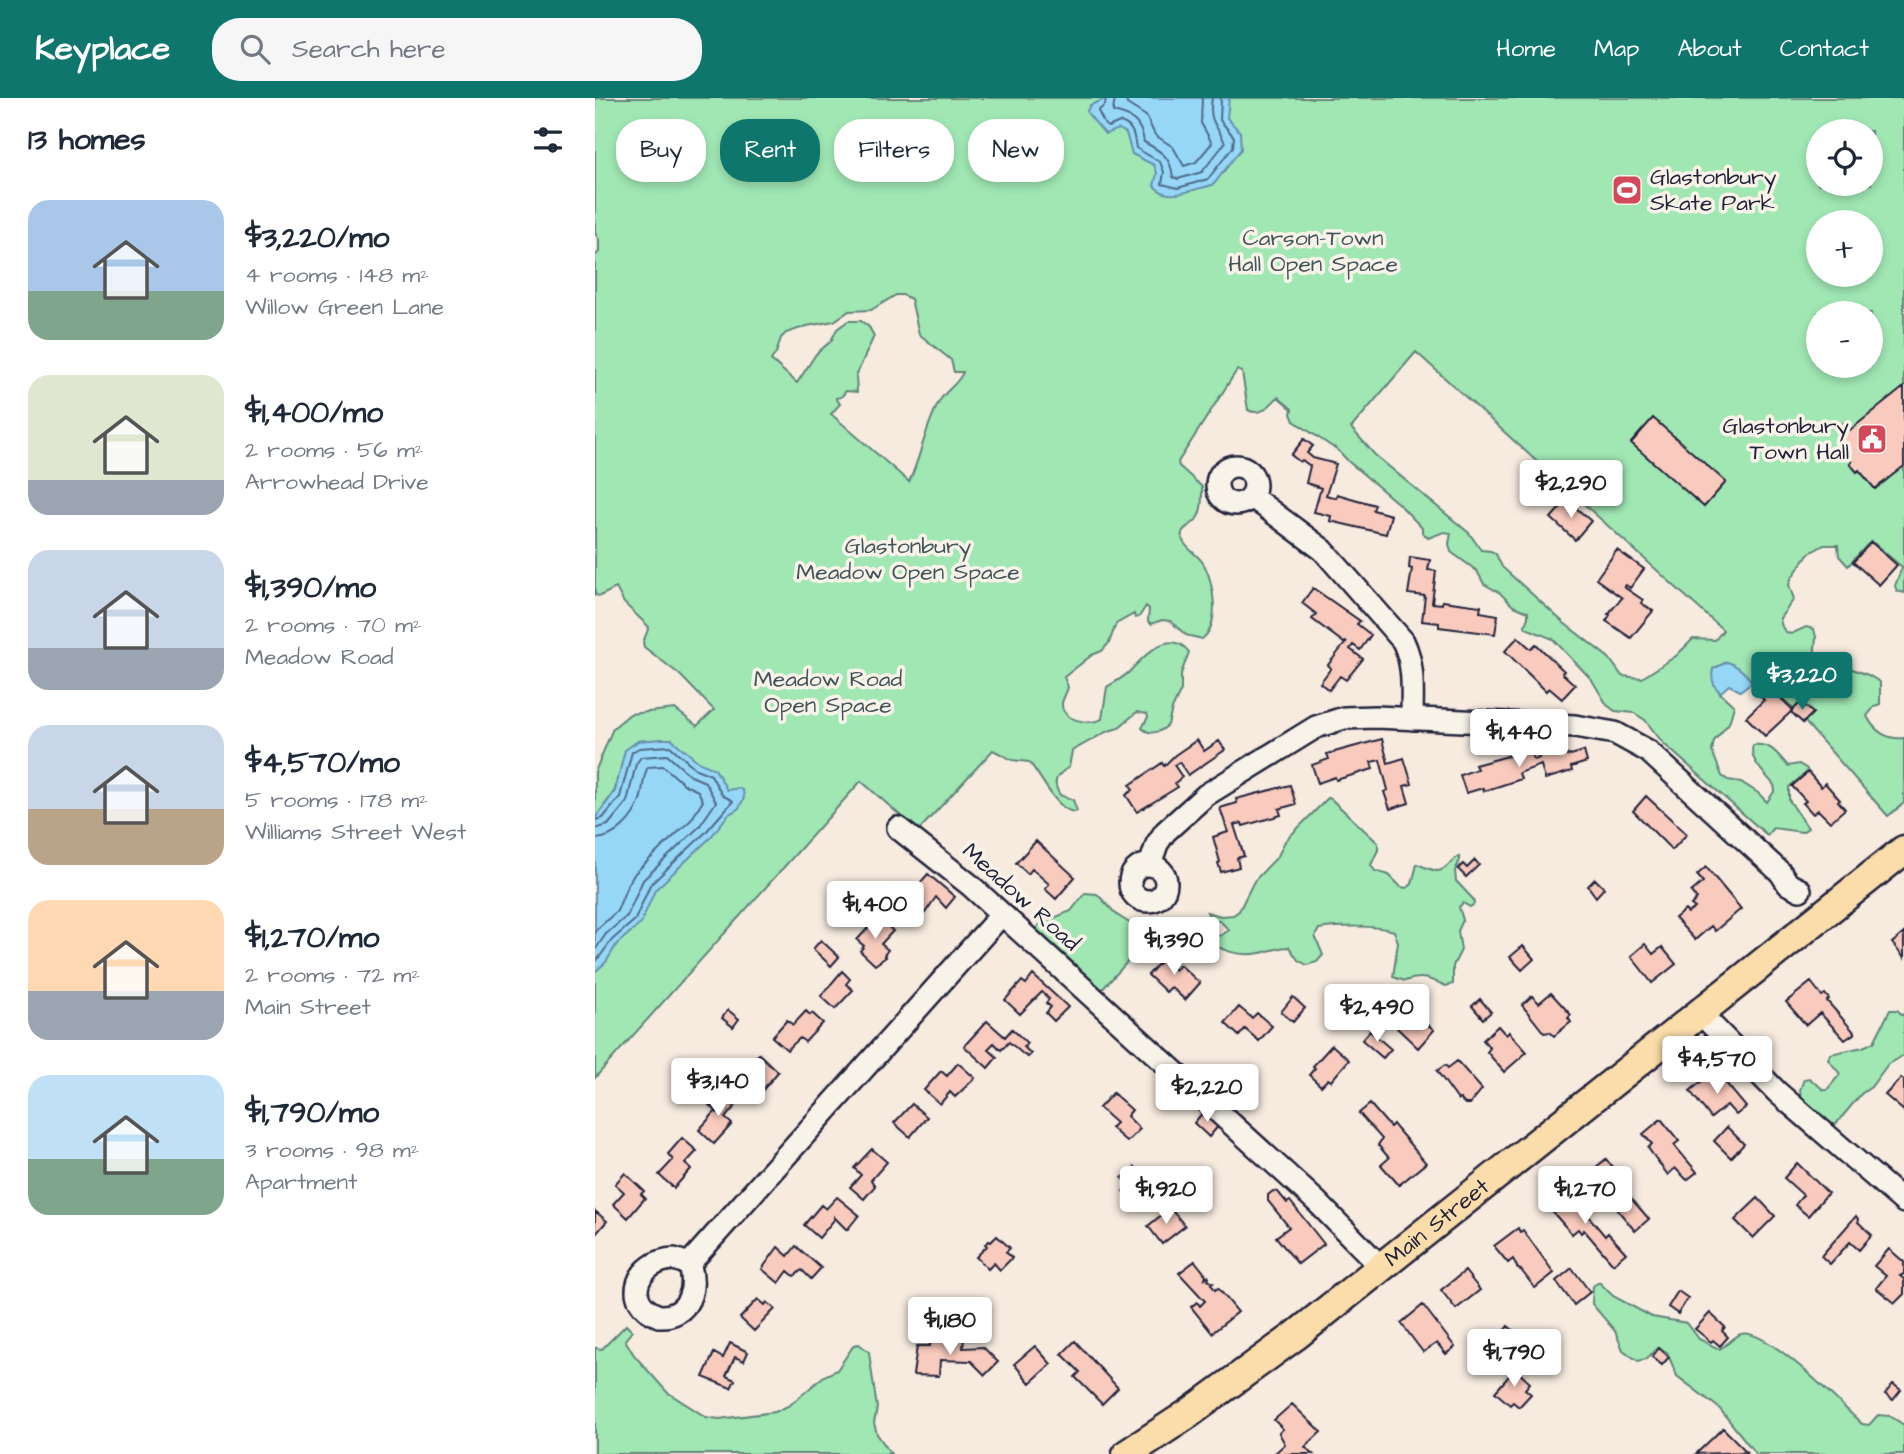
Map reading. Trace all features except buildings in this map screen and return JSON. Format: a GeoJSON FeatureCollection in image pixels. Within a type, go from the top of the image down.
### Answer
{"type":"FeatureCollection","features":[{"type":"Feature","properties":{"kind":"main road","name":"Main Street"},"geometry":{"type":"LineString","coordinates":[[1126,1454],[1244,1375],[1904,850]]}},
{"type":"Feature","properties":{"kind":"street"},"geometry":{"type":"LineString","coordinates":[[1252,497],[1323,550],[1403,641],[1411,661],[1412,719]]}},
{"type":"Feature","properties":{"kind":"street"},"geometry":{"type":"LineString","coordinates":[[1150,865],[1157,844],[1165,832],[1192,806],[1300,734],[1344,718],[1589,727],[1626,738],[1654,757],[1781,873],[1788,884],[1800,890],[1822,915]]}},
{"type":"Feature","properties":{"kind":"street","name":"Meadow Road"},"geometry":{"type":"LineString","coordinates":[[898,828],[947,865],[1002,914],[1324,1208],[1381,1267]]}},
{"type":"Feature","properties":{"kind":"street"},"geometry":{"type":"LineString","coordinates":[[689,1264],[1002,914]]}},
{"type":"Feature","properties":{"kind":"street"},"geometry":{"type":"LineString","coordinates":[[1700,1013],[1777,1092],[1904,1202]]}},
{"type":"Feature","properties":{"kind":"green space"},"geometry":{"type":"Polygon","coordinates":[[[595,98],[1904,98],[1904,593],[1897,591],[1895,586],[1902,567],[1875,544],[1871,542],[1867,545],[1848,566],[1839,556],[1838,545],[1824,545],[1808,554],[1791,579],[1789,585],[1794,599],[1780,618],[1783,628],[1791,634],[1806,627],[1814,629],[1814,660],[1829,671],[1845,666],[1880,682],[1880,704],[1867,716],[1873,726],[1882,733],[1892,738],[1904,738],[1904,803],[1888,816],[1791,706],[1768,685],[1752,682],[1727,662],[1713,669],[1719,692],[1734,706],[1729,723],[1714,741],[1712,751],[1722,776],[1741,782],[1767,802],[1775,790],[1774,785],[1755,761],[1753,745],[1770,748],[1788,766],[1799,764],[1807,769],[1806,773],[1789,787],[1789,800],[1808,828],[1802,832],[1773,828],[1767,835],[1663,743],[1645,720],[1634,713],[1615,711],[1607,705],[1592,680],[1553,639],[1526,628],[1528,612],[1513,606],[1500,593],[1484,584],[1477,571],[1451,552],[1451,533],[1444,532],[1428,538],[1401,506],[1335,447],[1294,421],[1292,409],[1278,397],[1261,411],[1248,410],[1242,372],[1237,370],[1178,462],[1202,487],[1199,516],[1184,530],[1182,537],[1203,563],[1210,580],[1214,614],[1208,632],[1202,639],[1186,635],[1170,621],[1162,620],[1151,624],[1146,606],[1139,617],[1135,618],[1134,614],[1116,624],[1109,643],[1102,651],[1092,655],[1064,677],[1068,687],[1062,704],[1066,714],[1084,722],[1097,721],[1102,719],[1107,687],[1125,676],[1157,646],[1173,642],[1181,645],[1189,652],[1181,674],[1181,690],[1168,725],[1159,731],[1148,732],[1142,728],[1147,714],[1137,712],[1118,728],[1072,751],[1069,767],[1059,776],[1056,786],[1060,795],[1073,800],[1077,811],[1075,812],[1061,806],[1029,762],[1012,760],[993,750],[918,831],[861,781],[595,1078],[595,844],[671,739],[638,741],[617,779],[615,790],[595,819],[595,772],[613,728],[630,714],[675,709],[697,726],[714,710],[679,674],[644,647],[643,642],[649,627],[624,603],[616,588],[600,596],[595,595],[595,256],[599,252],[599,240],[595,233],[595,98]],[[896,295],[871,310],[849,311],[834,321],[786,333],[771,360],[797,383],[816,354],[831,341],[837,329],[848,321],[861,321],[869,327],[874,336],[856,376],[857,392],[846,391],[836,398],[840,404],[831,414],[909,482],[934,412],[963,372],[954,372],[951,360],[919,334],[911,299],[896,295]],[[1416,352],[1351,428],[1375,455],[1469,533],[1481,550],[1496,554],[1502,567],[1564,623],[1609,658],[1622,676],[1642,678],[1676,656],[1693,639],[1715,640],[1723,630],[1416,352]]]}},
{"type":"Feature","properties":{"kind":"green space"},"geometry":{"type":"Polygon","coordinates":[[[1328,798],[1378,843],[1378,850],[1371,865],[1375,871],[1389,875],[1401,887],[1407,888],[1412,884],[1417,864],[1441,871],[1459,856],[1455,871],[1456,881],[1473,899],[1474,904],[1470,907],[1463,903],[1459,907],[1463,920],[1458,931],[1461,950],[1453,966],[1453,984],[1446,986],[1426,979],[1405,981],[1393,977],[1398,942],[1394,931],[1386,929],[1319,929],[1315,936],[1323,955],[1317,962],[1307,965],[1298,960],[1289,947],[1253,954],[1238,953],[1224,950],[1206,938],[1205,930],[1220,936],[1229,930],[1220,921],[1211,920],[1207,912],[1221,916],[1233,915],[1239,911],[1254,881],[1278,856],[1285,841],[1328,798]]]}},
{"type":"Feature","properties":{"kind":"green space"},"geometry":{"type":"Polygon","coordinates":[[[1085,893],[1097,894],[1117,915],[1131,924],[1150,922],[1158,928],[1100,992],[1035,931],[1039,924],[1071,911],[1085,893]]]}},
{"type":"Feature","properties":{"kind":"green space"},"geometry":{"type":"Polygon","coordinates":[[[1890,1010],[1897,1010],[1904,1016],[1904,1055],[1888,1064],[1871,1087],[1861,1094],[1836,1124],[1831,1125],[1801,1098],[1800,1090],[1804,1079],[1809,1078],[1827,1090],[1840,1074],[1828,1059],[1830,1054],[1874,1042],[1890,1010]]]}},
{"type":"Feature","properties":{"kind":"green space"},"geometry":{"type":"Polygon","coordinates":[[[1599,1282],[1613,1296],[1652,1317],[1687,1323],[1699,1339],[1719,1349],[1741,1334],[1753,1335],[1768,1342],[1803,1369],[1862,1424],[1869,1425],[1878,1415],[1890,1416],[1904,1425],[1904,1454],[1756,1454],[1719,1408],[1677,1376],[1667,1352],[1658,1348],[1646,1359],[1638,1361],[1623,1350],[1615,1331],[1592,1304],[1593,1286],[1599,1282]]]}},
{"type":"Feature","properties":{"kind":"green space"},"geometry":{"type":"Polygon","coordinates":[[[626,1325],[632,1331],[625,1340],[634,1355],[667,1392],[706,1417],[719,1419],[775,1412],[790,1405],[824,1376],[837,1370],[854,1345],[859,1344],[869,1352],[877,1408],[874,1423],[877,1434],[891,1454],[595,1454],[595,1348],[602,1349],[626,1325]]]}},
{"type":"Feature","properties":{"kind":"water"},"geometry":{"type":"Polygon","coordinates":[[[1108,98],[1229,98],[1227,118],[1240,132],[1241,149],[1214,184],[1180,194],[1164,193],[1154,186],[1157,173],[1154,165],[1132,154],[1126,133],[1119,129],[1105,134],[1088,114],[1090,105],[1108,98]]]}},
{"type":"Feature","properties":{"kind":"water"},"geometry":{"type":"Polygon","coordinates":[[[1727,662],[1741,670],[1752,682],[1740,691],[1729,685],[1721,692],[1718,690],[1713,682],[1713,669],[1727,662]]]}},
{"type":"Feature","properties":{"kind":"water"},"geometry":{"type":"Polygon","coordinates":[[[671,739],[700,763],[715,769],[727,790],[739,788],[743,791],[744,798],[739,808],[728,815],[710,838],[655,890],[641,923],[617,944],[606,962],[595,972],[595,819],[615,791],[625,750],[638,741],[671,739]]]}},
{"type":"Feature","properties":{"kind":"place","name":"Glastonbury Skate Park"},"geometry":{"type":"Point","coordinates":[1627,190]}},
{"type":"Feature","properties":{"kind":"place","name":"Glastonbury Town Hall"},"geometry":{"type":"Point","coordinates":[1872,439]}},
{"type":"Feature","properties":{"kind":"park label","name":"Carson–Town Hall Open Space"},"geometry":{"type":"Point","coordinates":[1313,251]}},
{"type":"Feature","properties":{"kind":"park label","name":"Glastonbury Meadow Open Space"},"geometry":{"type":"Point","coordinates":[908,559]}},
{"type":"Feature","properties":{"kind":"park label","name":"Meadow Road Open Space"},"geometry":{"type":"Point","coordinates":[828,692]}}]}
